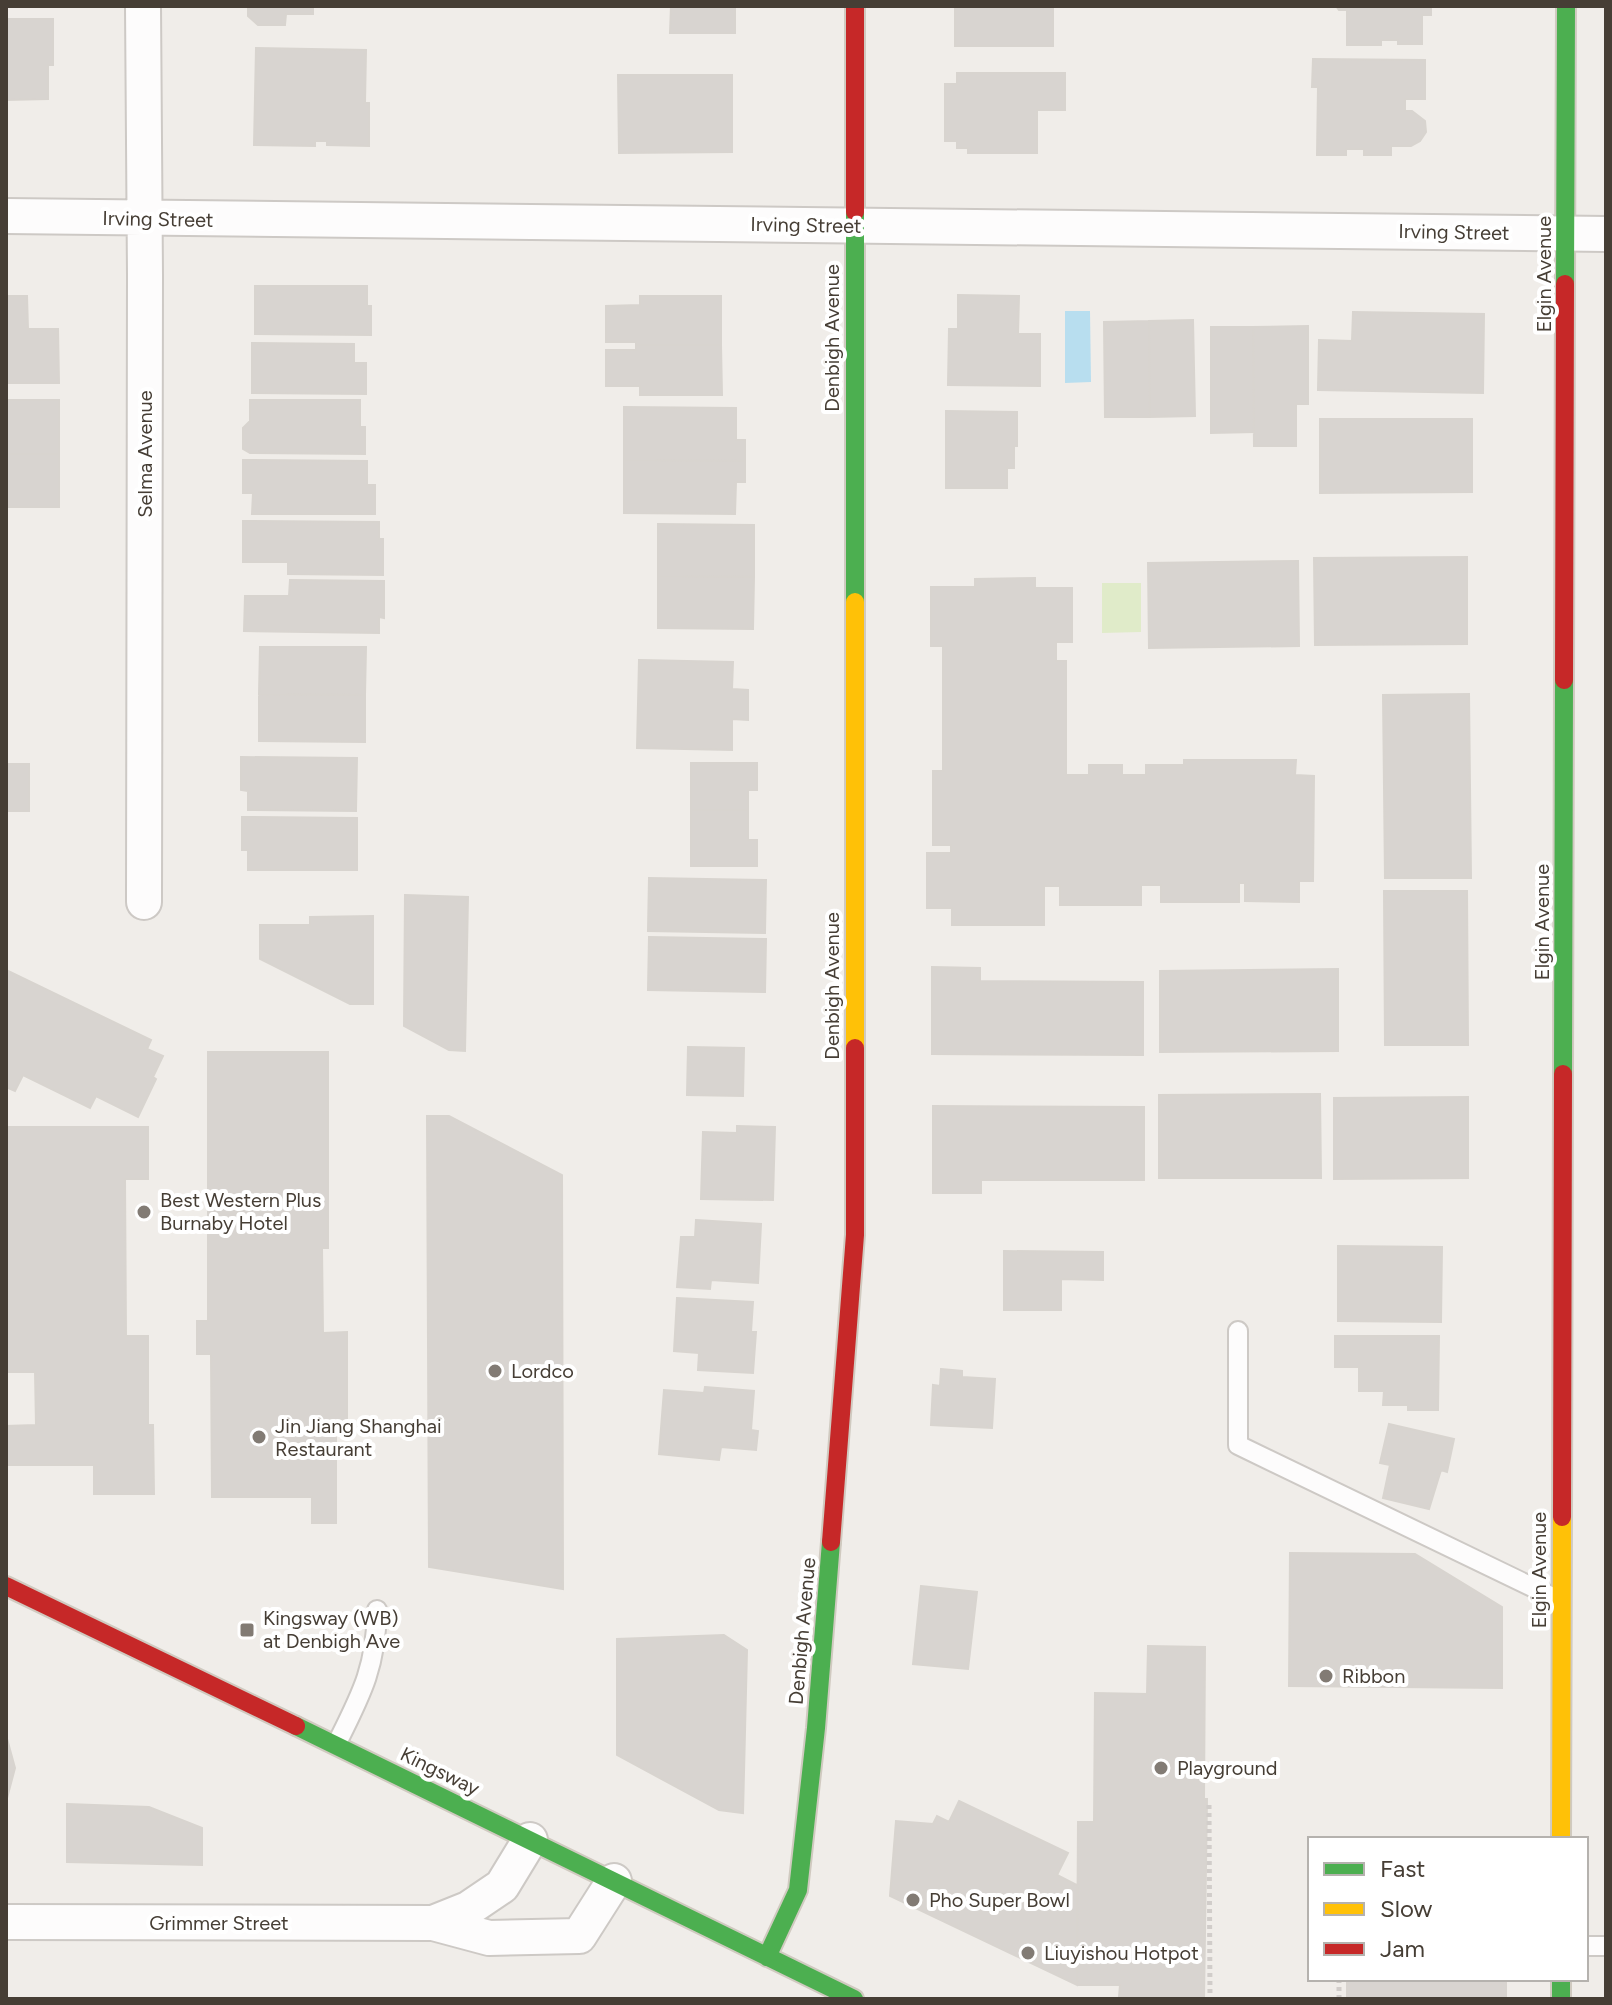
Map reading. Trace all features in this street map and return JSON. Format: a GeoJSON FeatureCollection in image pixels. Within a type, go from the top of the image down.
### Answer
{"type":"FeatureCollection","features":[{"type":"Feature","properties":{"kind":"street","name":"Selma Avenue"},"geometry":{"type":"LineString","coordinates":[[143,6],[144,902]]}},
{"type":"Feature","properties":{"kind":"street","name":"Denbigh Avenue"},"geometry":{"type":"LineString","coordinates":[[767,1957],[798,1890],[816,1728],[855,1235],[855,6]]}},
{"type":"Feature","properties":{"kind":"street","name":"Elgin Avenue"},"geometry":{"type":"LineString","coordinates":[[1561,1837],[1566,6]]}},
{"type":"Feature","properties":{"kind":"street","name":"Irving Street"},"geometry":{"type":"LineString","coordinates":[[6,216],[1606,234]]}},
{"type":"Feature","properties":{"kind":"street","name":"Kingsway"},"geometry":{"type":"LineString","coordinates":[[6,1586],[854,1999]]}},
{"type":"Feature","properties":{"kind":"street","name":"Grimmer Street"},"geometry":{"type":"LineString","coordinates":[[433,1923],[468,1909],[502,1886],[530,1840]]}},
{"type":"Feature","properties":{"kind":"street","name":"Grimmer Street"},"geometry":{"type":"LineString","coordinates":[[6,1922],[433,1923],[489,1938],[579,1936],[614,1881]]}},
{"type":"Feature","properties":{"kind":"lane"},"geometry":{"type":"LineString","coordinates":[[1238,1331],[1238,1445],[1561,1601]]}},
{"type":"Feature","properties":{"kind":"lane"},"geometry":{"type":"LineString","coordinates":[[336,1745],[365,1688],[376,1643],[377,1610]]}},
{"type":"Feature","properties":{"kind":"path"},"geometry":{"type":"LineString","coordinates":[[1209,1805],[1210,1999]]}},
{"type":"Feature","properties":{"kind":"green space"},"geometry":{"type":"Polygon","coordinates":[[[1102,583],[1141,583],[1141,632],[1102,633],[1102,583]]]}},
{"type":"Feature","properties":{"kind":"water"},"geometry":{"type":"Polygon","coordinates":[[[1065,311],[1090,311],[1091,382],[1065,383],[1065,311]]]}},
{"type":"Feature","properties":{"kind":"building"},"geometry":{"type":"Polygon","coordinates":[[[248,6],[313,6],[313,14],[286,14],[285,25],[258,25],[248,16],[248,6]]]}},
{"type":"Feature","properties":{"kind":"building"},"geometry":{"type":"Polygon","coordinates":[[[671,6],[735,6],[735,33],[670,33],[671,6]]]}},
{"type":"Feature","properties":{"kind":"building"},"geometry":{"type":"Polygon","coordinates":[[[955,6],[1053,6],[1053,46],[955,46],[955,6]]]}},
{"type":"Feature","properties":{"kind":"building"},"geometry":{"type":"Polygon","coordinates":[[[1336,6],[1431,6],[1431,15],[1422,15],[1422,44],[1381,40],[1381,45],[1347,45],[1347,10],[1339,10],[1336,6]]]}},
{"type":"Feature","properties":{"kind":"building"},"geometry":{"type":"Polygon","coordinates":[[[6,19],[53,19],[53,65],[48,65],[48,99],[6,100],[6,19]]]}},
{"type":"Feature","properties":{"kind":"building"},"geometry":{"type":"Polygon","coordinates":[[[256,48],[366,50],[365,103],[369,103],[369,146],[327,145],[327,141],[315,141],[315,146],[254,145],[256,48]]]}},
{"type":"Feature","properties":{"kind":"building"},"geometry":{"type":"Polygon","coordinates":[[[1313,59],[1425,60],[1425,99],[1405,99],[1405,111],[1412,111],[1425,121],[1426,132],[1420,141],[1411,146],[1391,146],[1391,155],[1364,155],[1364,149],[1346,149],[1346,155],[1317,155],[1318,87],[1312,87],[1313,59]]]}},
{"type":"Feature","properties":{"kind":"building"},"geometry":{"type":"Polygon","coordinates":[[[957,73],[1065,73],[1065,110],[1037,110],[1037,153],[968,153],[968,148],[957,148],[957,141],[945,141],[945,84],[957,84],[957,73]]]}},
{"type":"Feature","properties":{"kind":"building"},"geometry":{"type":"Polygon","coordinates":[[[618,75],[732,75],[732,152],[619,153],[618,75]]]}},
{"type":"Feature","properties":{"kind":"building"},"geometry":{"type":"Polygon","coordinates":[[[255,286],[367,286],[371,335],[255,334],[255,286]]]}},
{"type":"Feature","properties":{"kind":"building"},"geometry":{"type":"Polygon","coordinates":[[[958,295],[1019,296],[1018,334],[1040,334],[1040,386],[948,385],[949,329],[958,329],[958,295]]]}},
{"type":"Feature","properties":{"kind":"building"},"geometry":{"type":"Polygon","coordinates":[[[6,296],[27,296],[28,329],[58,329],[59,383],[6,383],[6,296]]]}},
{"type":"Feature","properties":{"kind":"building"},"geometry":{"type":"Polygon","coordinates":[[[640,296],[721,296],[721,345],[606,342],[606,306],[640,305],[640,296]]]}},
{"type":"Feature","properties":{"kind":"building"},"geometry":{"type":"Polygon","coordinates":[[[1353,312],[1484,314],[1483,393],[1318,390],[1319,340],[1352,341],[1353,312]]]}},
{"type":"Feature","properties":{"kind":"building"},"geometry":{"type":"Polygon","coordinates":[[[1193,320],[1195,416],[1150,417],[1149,321],[1193,320]]]}},
{"type":"Feature","properties":{"kind":"building"},"geometry":{"type":"Polygon","coordinates":[[[1149,321],[1150,417],[1105,417],[1104,322],[1149,321]]]}},
{"type":"Feature","properties":{"kind":"building"},"geometry":{"type":"Polygon","coordinates":[[[1308,326],[1308,404],[1296,404],[1296,446],[1254,446],[1253,327],[1308,326]]]}},
{"type":"Feature","properties":{"kind":"building"},"geometry":{"type":"Polygon","coordinates":[[[1211,327],[1253,327],[1254,432],[1211,433],[1211,327]]]}},
{"type":"Feature","properties":{"kind":"building"},"geometry":{"type":"Polygon","coordinates":[[[252,343],[354,344],[354,363],[366,363],[366,394],[252,393],[252,343]]]}},
{"type":"Feature","properties":{"kind":"building"},"geometry":{"type":"Polygon","coordinates":[[[636,345],[721,345],[722,395],[640,395],[640,386],[606,386],[606,350],[636,350],[636,345]]]}},
{"type":"Feature","properties":{"kind":"building"},"geometry":{"type":"Polygon","coordinates":[[[6,400],[59,400],[59,454],[6,454],[6,400]]]}},
{"type":"Feature","properties":{"kind":"building"},"geometry":{"type":"Polygon","coordinates":[[[250,400],[360,400],[360,427],[365,427],[365,454],[250,453],[243,449],[243,428],[250,421],[250,400]]]}},
{"type":"Feature","properties":{"kind":"building"},"geometry":{"type":"Polygon","coordinates":[[[624,407],[736,408],[736,440],[745,440],[745,461],[624,460],[624,407]]]}},
{"type":"Feature","properties":{"kind":"building"},"geometry":{"type":"Polygon","coordinates":[[[946,411],[1017,412],[1017,446],[1014,446],[1014,468],[1007,468],[1007,488],[946,488],[946,411]]]}},
{"type":"Feature","properties":{"kind":"building"},"geometry":{"type":"Polygon","coordinates":[[[1320,419],[1472,419],[1472,492],[1320,493],[1320,419]]]}},
{"type":"Feature","properties":{"kind":"building"},"geometry":{"type":"Polygon","coordinates":[[[6,454],[59,454],[59,507],[6,507],[6,454]]]}},
{"type":"Feature","properties":{"kind":"building"},"geometry":{"type":"Polygon","coordinates":[[[243,460],[367,461],[367,485],[375,485],[375,514],[252,514],[253,493],[243,493],[243,460]]]}},
{"type":"Feature","properties":{"kind":"building"},"geometry":{"type":"Polygon","coordinates":[[[624,460],[745,461],[745,482],[736,482],[735,514],[624,513],[624,460]]]}},
{"type":"Feature","properties":{"kind":"building"},"geometry":{"type":"Polygon","coordinates":[[[243,521],[379,522],[379,539],[383,539],[383,575],[288,574],[288,562],[243,562],[243,521]]]}},
{"type":"Feature","properties":{"kind":"building"},"geometry":{"type":"Polygon","coordinates":[[[658,524],[754,525],[754,577],[658,576],[658,524]]]}},
{"type":"Feature","properties":{"kind":"building"},"geometry":{"type":"Polygon","coordinates":[[[1467,557],[1467,644],[1315,645],[1314,558],[1467,557]]]}},
{"type":"Feature","properties":{"kind":"building"},"geometry":{"type":"Polygon","coordinates":[[[1298,561],[1299,646],[1149,648],[1148,563],[1298,561]]]}},
{"type":"Feature","properties":{"kind":"building"},"geometry":{"type":"Polygon","coordinates":[[[658,576],[754,577],[753,629],[658,628],[658,576]]]}},
{"type":"Feature","properties":{"kind":"building"},"geometry":{"type":"Polygon","coordinates":[[[1035,578],[1035,588],[1072,588],[1072,642],[1056,642],[1056,661],[1066,661],[1066,775],[1089,775],[1089,765],[1122,765],[1122,775],[1146,775],[1146,765],[1184,765],[1184,760],[1296,760],[1295,775],[1314,776],[1313,881],[1299,881],[1299,902],[1245,901],[1245,883],[1239,883],[1239,902],[1161,902],[1161,885],[1141,885],[1141,905],[1060,905],[1060,886],[1044,886],[1044,925],[952,925],[952,908],[927,908],[927,853],[951,853],[951,845],[933,845],[933,771],[943,771],[943,646],[931,646],[931,587],[975,587],[975,579],[1035,578]]]}},
{"type":"Feature","properties":{"kind":"building"},"geometry":{"type":"Polygon","coordinates":[[[290,580],[384,581],[384,618],[379,617],[379,633],[244,631],[245,596],[289,596],[290,580]]]}},
{"type":"Feature","properties":{"kind":"building"},"geometry":{"type":"Polygon","coordinates":[[[260,647],[366,647],[365,695],[259,694],[260,647]]]}},
{"type":"Feature","properties":{"kind":"building"},"geometry":{"type":"Polygon","coordinates":[[[639,660],[733,662],[732,689],[748,690],[748,720],[732,719],[732,750],[637,748],[639,660]]]}},
{"type":"Feature","properties":{"kind":"building"},"geometry":{"type":"Polygon","coordinates":[[[259,694],[365,695],[365,742],[259,741],[259,694]]]}},
{"type":"Feature","properties":{"kind":"building"},"geometry":{"type":"Polygon","coordinates":[[[1469,694],[1471,878],[1385,878],[1383,695],[1469,694]]]}},
{"type":"Feature","properties":{"kind":"building"},"geometry":{"type":"Polygon","coordinates":[[[241,757],[357,758],[356,811],[248,810],[248,791],[241,790],[241,757]]]}},
{"type":"Feature","properties":{"kind":"building"},"geometry":{"type":"Polygon","coordinates":[[[691,763],[757,763],[757,790],[748,790],[748,810],[691,810],[691,763]]]}},
{"type":"Feature","properties":{"kind":"building"},"geometry":{"type":"Polygon","coordinates":[[[6,764],[29,764],[29,811],[6,811],[6,764]]]}},
{"type":"Feature","properties":{"kind":"building"},"geometry":{"type":"Polygon","coordinates":[[[691,810],[748,810],[748,840],[757,840],[757,866],[691,866],[691,810]]]}},
{"type":"Feature","properties":{"kind":"building"},"geometry":{"type":"Polygon","coordinates":[[[242,817],[357,818],[357,870],[248,870],[248,850],[242,850],[242,817]]]}},
{"type":"Feature","properties":{"kind":"building"},"geometry":{"type":"Polygon","coordinates":[[[649,878],[766,880],[765,933],[648,931],[649,878]]]}},
{"type":"Feature","properties":{"kind":"building"},"geometry":{"type":"Polygon","coordinates":[[[1384,891],[1467,891],[1468,1045],[1385,1045],[1384,891]]]}},
{"type":"Feature","properties":{"kind":"building"},"geometry":{"type":"Polygon","coordinates":[[[405,895],[468,897],[465,1051],[449,1050],[404,1026],[405,895]]]}},
{"type":"Feature","properties":{"kind":"building"},"geometry":{"type":"Polygon","coordinates":[[[373,916],[373,1004],[350,1004],[260,959],[260,925],[310,925],[310,917],[373,916]]]}},
{"type":"Feature","properties":{"kind":"building"},"geometry":{"type":"Polygon","coordinates":[[[649,937],[766,939],[765,992],[648,990],[649,937]]]}},
{"type":"Feature","properties":{"kind":"building"},"geometry":{"type":"Polygon","coordinates":[[[932,967],[980,968],[980,981],[1143,982],[1143,1055],[932,1054],[932,967]]]}},
{"type":"Feature","properties":{"kind":"building"},"geometry":{"type":"Polygon","coordinates":[[[1338,969],[1338,1051],[1160,1052],[1160,971],[1338,969]]]}},
{"type":"Feature","properties":{"kind":"building"},"geometry":{"type":"Polygon","coordinates":[[[6,970],[151,1040],[147,1049],[163,1056],[138,1117],[96,1096],[90,1108],[23,1075],[15,1091],[6,1087],[6,970]]]}},
{"type":"Feature","properties":{"kind":"building"},"geometry":{"type":"Polygon","coordinates":[[[688,1047],[744,1048],[743,1096],[687,1095],[688,1047]]]}},
{"type":"Feature","properties":{"kind":"building"},"geometry":{"type":"Polygon","coordinates":[[[208,1052],[328,1052],[328,1248],[322,1248],[323,1333],[347,1332],[347,1429],[336,1429],[336,1523],[312,1523],[312,1497],[212,1497],[211,1354],[197,1354],[197,1321],[208,1321],[208,1052]]]}},
{"type":"Feature","properties":{"kind":"building"},"geometry":{"type":"Polygon","coordinates":[[[1320,1094],[1321,1178],[1159,1178],[1159,1095],[1320,1094]]]}},
{"type":"Feature","properties":{"kind":"building"},"geometry":{"type":"Polygon","coordinates":[[[1468,1097],[1468,1178],[1334,1179],[1334,1098],[1468,1097]]]}},
{"type":"Feature","properties":{"kind":"building"},"geometry":{"type":"Polygon","coordinates":[[[933,1106],[1144,1107],[1144,1180],[981,1180],[981,1193],[933,1193],[933,1106]]]}},
{"type":"Feature","properties":{"kind":"building","name":"Lordco"},"geometry":{"type":"Polygon","coordinates":[[[427,1116],[449,1116],[562,1175],[563,1589],[429,1567],[427,1116]]]}},
{"type":"Feature","properties":{"kind":"building"},"geometry":{"type":"Polygon","coordinates":[[[737,1126],[775,1127],[773,1200],[701,1199],[703,1132],[737,1133],[737,1126]]]}},
{"type":"Feature","properties":{"kind":"building"},"geometry":{"type":"Polygon","coordinates":[[[8,1127],[148,1127],[148,1179],[125,1179],[126,1336],[148,1336],[148,1425],[153,1425],[154,1494],[94,1494],[94,1465],[7,1465],[6,1426],[36,1425],[35,1372],[6,1372],[8,1127]]]}},
{"type":"Feature","properties":{"kind":"building"},"geometry":{"type":"Polygon","coordinates":[[[696,1220],[761,1224],[758,1283],[711,1280],[710,1289],[677,1287],[681,1237],[695,1237],[696,1220]]]}},
{"type":"Feature","properties":{"kind":"building"},"geometry":{"type":"Polygon","coordinates":[[[1338,1246],[1442,1247],[1441,1322],[1338,1321],[1338,1246]]]}},
{"type":"Feature","properties":{"kind":"building"},"geometry":{"type":"Polygon","coordinates":[[[1004,1251],[1103,1252],[1103,1280],[1061,1279],[1061,1310],[1004,1310],[1004,1251]]]}},
{"type":"Feature","properties":{"kind":"building"},"geometry":{"type":"Polygon","coordinates":[[[677,1298],[753,1302],[751,1332],[756,1332],[753,1373],[698,1370],[699,1353],[674,1351],[677,1298]]]}},
{"type":"Feature","properties":{"kind":"building"},"geometry":{"type":"Polygon","coordinates":[[[1335,1336],[1439,1336],[1438,1410],[1408,1410],[1408,1405],[1383,1405],[1384,1391],[1359,1391],[1359,1367],[1335,1367],[1335,1336]]]}},
{"type":"Feature","properties":{"kind":"building"},"geometry":{"type":"Polygon","coordinates":[[[941,1369],[962,1371],[962,1377],[995,1379],[992,1428],[931,1425],[933,1385],[940,1386],[941,1369]]]}},
{"type":"Feature","properties":{"kind":"building"},"geometry":{"type":"Polygon","coordinates":[[[705,1387],[754,1391],[751,1430],[758,1431],[756,1450],[721,1447],[719,1460],[659,1454],[664,1390],[704,1393],[705,1387]]]}},
{"type":"Feature","properties":{"kind":"building"},"geometry":{"type":"Polygon","coordinates":[[[1389,1424],[1454,1439],[1447,1472],[1441,1470],[1429,1509],[1383,1498],[1390,1465],[1380,1463],[1389,1424]]]}},
{"type":"Feature","properties":{"kind":"building"},"geometry":{"type":"Polygon","coordinates":[[[1290,1553],[1415,1554],[1502,1607],[1502,1688],[1289,1686],[1290,1553]]]}},
{"type":"Feature","properties":{"kind":"building"},"geometry":{"type":"Polygon","coordinates":[[[921,1586],[977,1592],[968,1669],[913,1664],[921,1586]]]}},
{"type":"Feature","properties":{"kind":"building"},"geometry":{"type":"Polygon","coordinates":[[[724,1635],[747,1650],[743,1813],[719,1810],[617,1755],[617,1639],[724,1635]]]}},
{"type":"Feature","properties":{"kind":"building"},"geometry":{"type":"Polygon","coordinates":[[[1148,1646],[1205,1647],[1204,1799],[1207,1799],[1204,1999],[1135,1999],[1119,1997],[1120,1985],[1077,1985],[1078,1822],[1094,1822],[1095,1693],[1147,1694],[1148,1646]]]}},
{"type":"Feature","properties":{"kind":"building"},"geometry":{"type":"Polygon","coordinates":[[[6,1735],[15,1768],[6,1802],[6,1735]]]}},
{"type":"Feature","properties":{"kind":"building"},"geometry":{"type":"Polygon","coordinates":[[[959,1801],[1068,1853],[1057,1875],[1077,1885],[1077,1985],[890,1896],[896,1821],[933,1824],[937,1816],[949,1822],[959,1801]]]}},
{"type":"Feature","properties":{"kind":"building"},"geometry":{"type":"Polygon","coordinates":[[[67,1804],[149,1807],[202,1828],[202,1865],[67,1862],[67,1804]]]}},
{"type":"Feature","properties":{"kind":"building"},"geometry":{"type":"Polygon","coordinates":[[[1347,1981],[1506,1981],[1506,1999],[1347,1999],[1347,1981]]]}},
{"type":"Feature","properties":{"kind":"traffic: fast"},"geometry":{"type":"LineString","coordinates":[[1565,284],[1566,6]]}},
{"type":"Feature","properties":{"kind":"traffic: fast"},"geometry":{"type":"LineString","coordinates":[[855,212],[855,602]]}},
{"type":"Feature","properties":{"kind":"traffic: fast"},"geometry":{"type":"LineString","coordinates":[[1563,1074],[1564,680]]}},
{"type":"Feature","properties":{"kind":"traffic: fast"},"geometry":{"type":"LineString","coordinates":[[767,1957],[798,1890],[816,1728],[831,1542]]}},
{"type":"Feature","properties":{"kind":"traffic: fast"},"geometry":{"type":"LineString","coordinates":[[296,1726],[854,1999]]}},
{"type":"Feature","properties":{"kind":"traffic: fast"},"geometry":{"type":"LineString","coordinates":[[1561,1981],[1561,1999]]}},
{"type":"Feature","properties":{"kind":"traffic: slow"},"geometry":{"type":"LineString","coordinates":[[855,602],[855,1048]]}},
{"type":"Feature","properties":{"kind":"traffic: slow"},"geometry":{"type":"LineString","coordinates":[[1561,1837],[1562,1517]]}},
{"type":"Feature","properties":{"kind":"traffic: jam"},"geometry":{"type":"LineString","coordinates":[[855,6],[855,212]]}},
{"type":"Feature","properties":{"kind":"traffic: jam"},"geometry":{"type":"LineString","coordinates":[[1564,680],[1565,284]]}},
{"type":"Feature","properties":{"kind":"traffic: jam"},"geometry":{"type":"LineString","coordinates":[[831,1542],[855,1235],[855,1048]]}},
{"type":"Feature","properties":{"kind":"traffic: jam"},"geometry":{"type":"LineString","coordinates":[[1562,1517],[1563,1074]]}},
{"type":"Feature","properties":{"kind":"traffic: jam"},"geometry":{"type":"LineString","coordinates":[[6,1586],[296,1726]]}},
{"type":"Feature","properties":{"kind":"place","name":"Best Western Plus Burnaby Hotel"},"geometry":{"type":"Point","coordinates":[144,1212]}},
{"type":"Feature","properties":{"kind":"place","name":"Lordco"},"geometry":{"type":"Point","coordinates":[495,1371]}},
{"type":"Feature","properties":{"kind":"place","name":"Jin Jiang Shanghai Restaurant"},"geometry":{"type":"Point","coordinates":[259,1437]}},
{"type":"Feature","properties":{"kind":"place","name":"Kingsway (WB) at Denbigh Ave"},"geometry":{"type":"Point","coordinates":[247,1630]}},
{"type":"Feature","properties":{"kind":"place","name":"Ribbon"},"geometry":{"type":"Point","coordinates":[1326,1676]}},
{"type":"Feature","properties":{"kind":"place","name":"Playground"},"geometry":{"type":"Point","coordinates":[1161,1768]}},
{"type":"Feature","properties":{"kind":"place","name":"Pho Super Bowl"},"geometry":{"type":"Point","coordinates":[913,1900]}},
{"type":"Feature","properties":{"kind":"place","name":"Liuyishou Hotpot"},"geometry":{"type":"Point","coordinates":[1028,1953]}}]}
